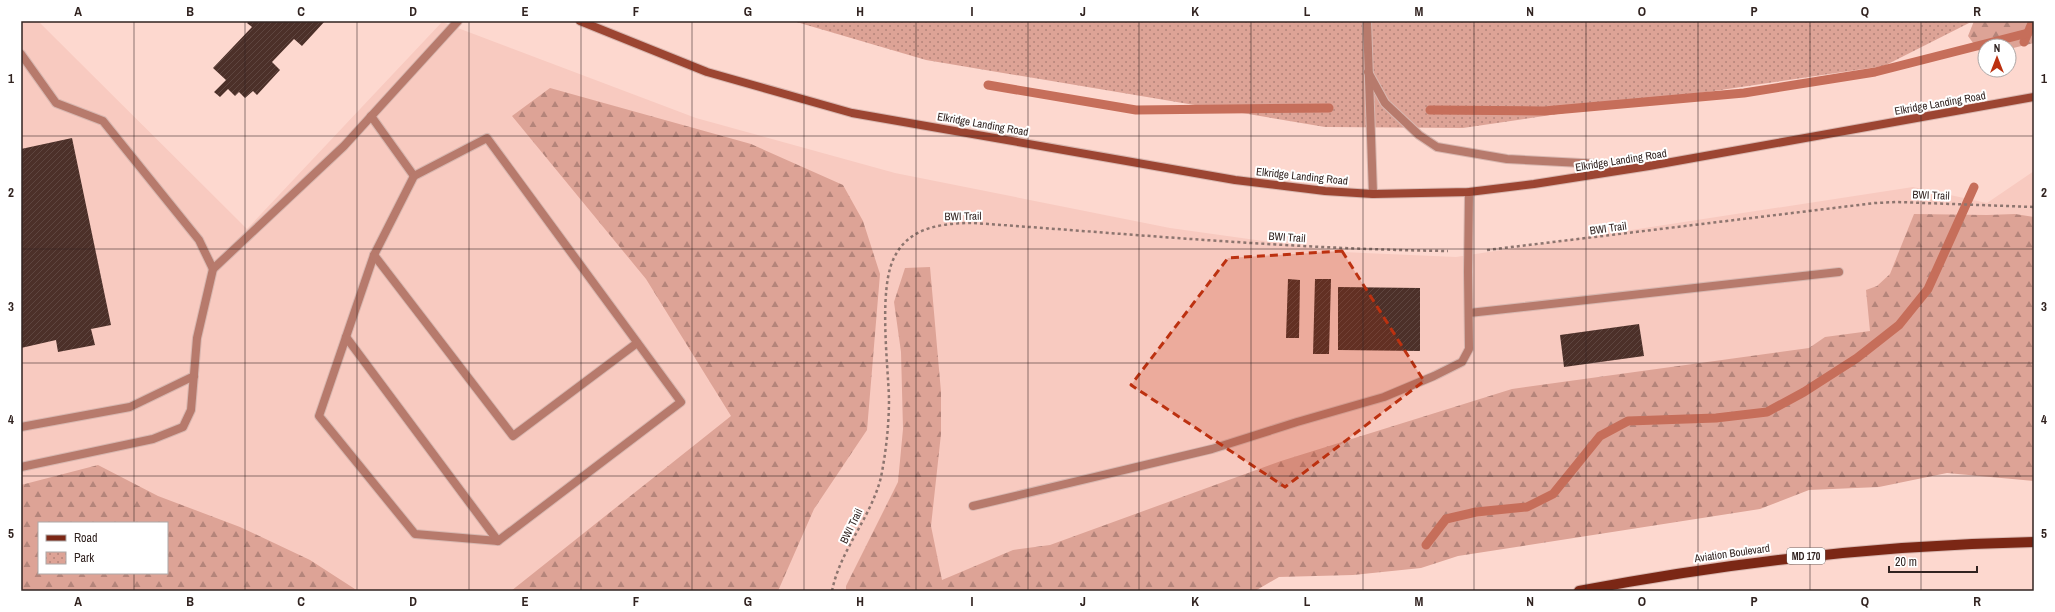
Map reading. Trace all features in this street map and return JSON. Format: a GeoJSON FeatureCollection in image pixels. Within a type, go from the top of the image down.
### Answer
{"type":"FeatureCollection","features":[{"type":"Feature","properties":{"kind":"main road","name":"Elkridge Landing Road"},"geometry":{"type":"LineString","coordinates":[[580,21],[707,72],[852,113],[1236,180],[1325,191],[1373,194],[1470,192],[1649,166],[2034,97]]}},
{"type":"Feature","properties":{"kind":"main road","name":"Aviation Boulevard"},"geometry":{"type":"LineString","coordinates":[[1579,591],[1712,568],[1797,557],[1946,545],[2034,542]]}},
{"type":"Feature","properties":{"kind":"lane"},"geometry":{"type":"LineString","coordinates":[[21,467],[153,440],[183,427],[191,410],[197,338],[213,269],[344,146],[458,21]]}},
{"type":"Feature","properties":{"kind":"lane"},"geometry":{"type":"LineString","coordinates":[[1367,21],[1373,194]]}},
{"type":"Feature","properties":{"kind":"lane"},"geometry":{"type":"LineString","coordinates":[[21,54],[56,103],[103,121],[199,240],[213,269]]}},
{"type":"Feature","properties":{"kind":"lane"},"geometry":{"type":"LineString","coordinates":[[1368,72],[1385,103],[1419,135],[1437,147],[1506,159],[1649,166]]}},
{"type":"Feature","properties":{"kind":"lane"},"geometry":{"type":"LineString","coordinates":[[371,116],[414,176]]}},
{"type":"Feature","properties":{"kind":"lane"},"geometry":{"type":"LineString","coordinates":[[486,138],[681,402],[498,541],[416,534],[319,416],[374,255],[414,176],[486,138]]}},
{"type":"Feature","properties":{"kind":"lane"},"geometry":{"type":"LineString","coordinates":[[973,506],[1212,449],[1384,397],[1434,376],[1462,362],[1470,349],[1468,250],[1470,192]]}},
{"type":"Feature","properties":{"kind":"lane"},"geometry":{"type":"LineString","coordinates":[[374,255],[513,436],[637,343]]}},
{"type":"Feature","properties":{"kind":"lane"},"geometry":{"type":"LineString","coordinates":[[1469,313],[1839,272]]}},
{"type":"Feature","properties":{"kind":"lane"},"geometry":{"type":"LineString","coordinates":[[346,336],[498,541]]}},
{"type":"Feature","properties":{"kind":"lane"},"geometry":{"type":"LineString","coordinates":[[21,426],[130,407],[194,376]]}},
{"type":"Feature","properties":{"kind":"path","name":"BWI Trail"},"geometry":{"type":"LineString","coordinates":[[832,591],[842,563],[875,495],[882,471],[888,429],[889,401],[886,298],[890,268],[895,255],[912,236],[923,230],[946,224],[974,223],[1276,245],[1382,250],[1468,250],[1557,243],[1876,203],[1928,203],[2034,207]]}},
{"type":"Feature","properties":{"kind":"highlighted area"},"geometry":{"type":"Polygon","coordinates":[[[1342,251],[1424,381],[1285,487],[1131,385],[1228,258],[1342,251]]]}},
{"type":"Feature","properties":{"kind":"shaded area"},"geometry":{"type":"Polygon","coordinates":[[[21,21],[38,21],[247,229],[442,22],[696,118],[895,173],[1170,228],[1342,252],[1456,257],[1913,187],[1987,203],[2034,171],[2034,429],[1022,591],[21,591],[21,21]]]}},
{"type":"Feature","properties":{"kind":"green space"},"geometry":{"type":"Polygon","coordinates":[[[793,21],[1973,21],[1884,66],[1463,128],[1325,127],[926,60],[793,21]]]}},
{"type":"Feature","properties":{"kind":"green space"},"geometry":{"type":"Polygon","coordinates":[[[1974,21],[2034,21],[2034,43],[2017,47],[2017,38],[1977,38],[1977,48],[1968,36],[1974,21]]]}},
{"type":"Feature","properties":{"kind":"green space"},"geometry":{"type":"Polygon","coordinates":[[[550,88],[751,144],[843,185],[863,221],[880,274],[867,430],[814,509],[778,591],[511,591],[731,416],[646,279],[512,116],[550,88]]]}},
{"type":"Feature","properties":{"kind":"green space"},"geometry":{"type":"Polygon","coordinates":[[[1914,214],[2015,214],[2034,217],[2034,481],[1947,473],[1879,487],[1809,490],[1760,509],[1458,556],[1421,568],[1353,575],[1279,577],[1255,591],[846,591],[846,586],[898,482],[903,429],[901,352],[894,302],[905,268],[930,267],[941,392],[941,434],[931,526],[942,580],[1013,550],[1050,545],[1281,461],[1512,389],[1809,348],[1825,337],[1870,331],[1866,290],[1877,286],[1890,274],[1914,214]]]}},
{"type":"Feature","properties":{"kind":"green space"},"geometry":{"type":"Polygon","coordinates":[[[98,465],[158,496],[240,527],[310,560],[358,591],[21,591],[21,485],[98,465]]]}},
{"type":"Feature","properties":{"kind":"building"},"geometry":{"type":"Polygon","coordinates":[[[249,21],[325,21],[302,46],[294,39],[272,62],[280,70],[257,95],[253,91],[245,98],[239,92],[235,96],[228,89],[220,97],[214,92],[226,80],[213,68],[252,27],[247,23],[249,21]]]}},
{"type":"Feature","properties":{"kind":"building"},"geometry":{"type":"Polygon","coordinates":[[[72,138],[111,325],[91,329],[95,345],[58,352],[56,340],[21,348],[21,149],[72,138]]]}},
{"type":"Feature","properties":{"kind":"building"},"geometry":{"type":"Polygon","coordinates":[[[1288,279],[1300,280],[1299,338],[1286,338],[1288,279]]]}},
{"type":"Feature","properties":{"kind":"building"},"geometry":{"type":"Polygon","coordinates":[[[1315,279],[1331,279],[1329,354],[1313,354],[1315,279]]]}},
{"type":"Feature","properties":{"kind":"building"},"geometry":{"type":"Polygon","coordinates":[[[1338,287],[1420,288],[1420,351],[1338,350],[1338,287]]]}},
{"type":"Feature","properties":{"kind":"building"},"geometry":{"type":"Polygon","coordinates":[[[1639,324],[1644,356],[1564,367],[1560,335],[1639,324]]]}},
{"type":"Feature","properties":{"kind":"waterway"},"geometry":{"type":"LineString","coordinates":[[2024,42],[2033,21]]}},
{"type":"Feature","properties":{"kind":"waterway"},"geometry":{"type":"LineString","coordinates":[[1430,110],[1544,111],[1744,93],[1875,72],[2028,33]]}},
{"type":"Feature","properties":{"kind":"waterway"},"geometry":{"type":"LineString","coordinates":[[988,85],[1136,110],[1329,108]]}},
{"type":"Feature","properties":{"kind":"waterway"},"geometry":{"type":"LineString","coordinates":[[1426,545],[1446,519],[1476,512],[1527,507],[1553,494],[1600,436],[1628,421],[1716,418],[1767,412],[1804,392],[1857,358],[1899,325],[1928,289],[1974,187]]}}]}
